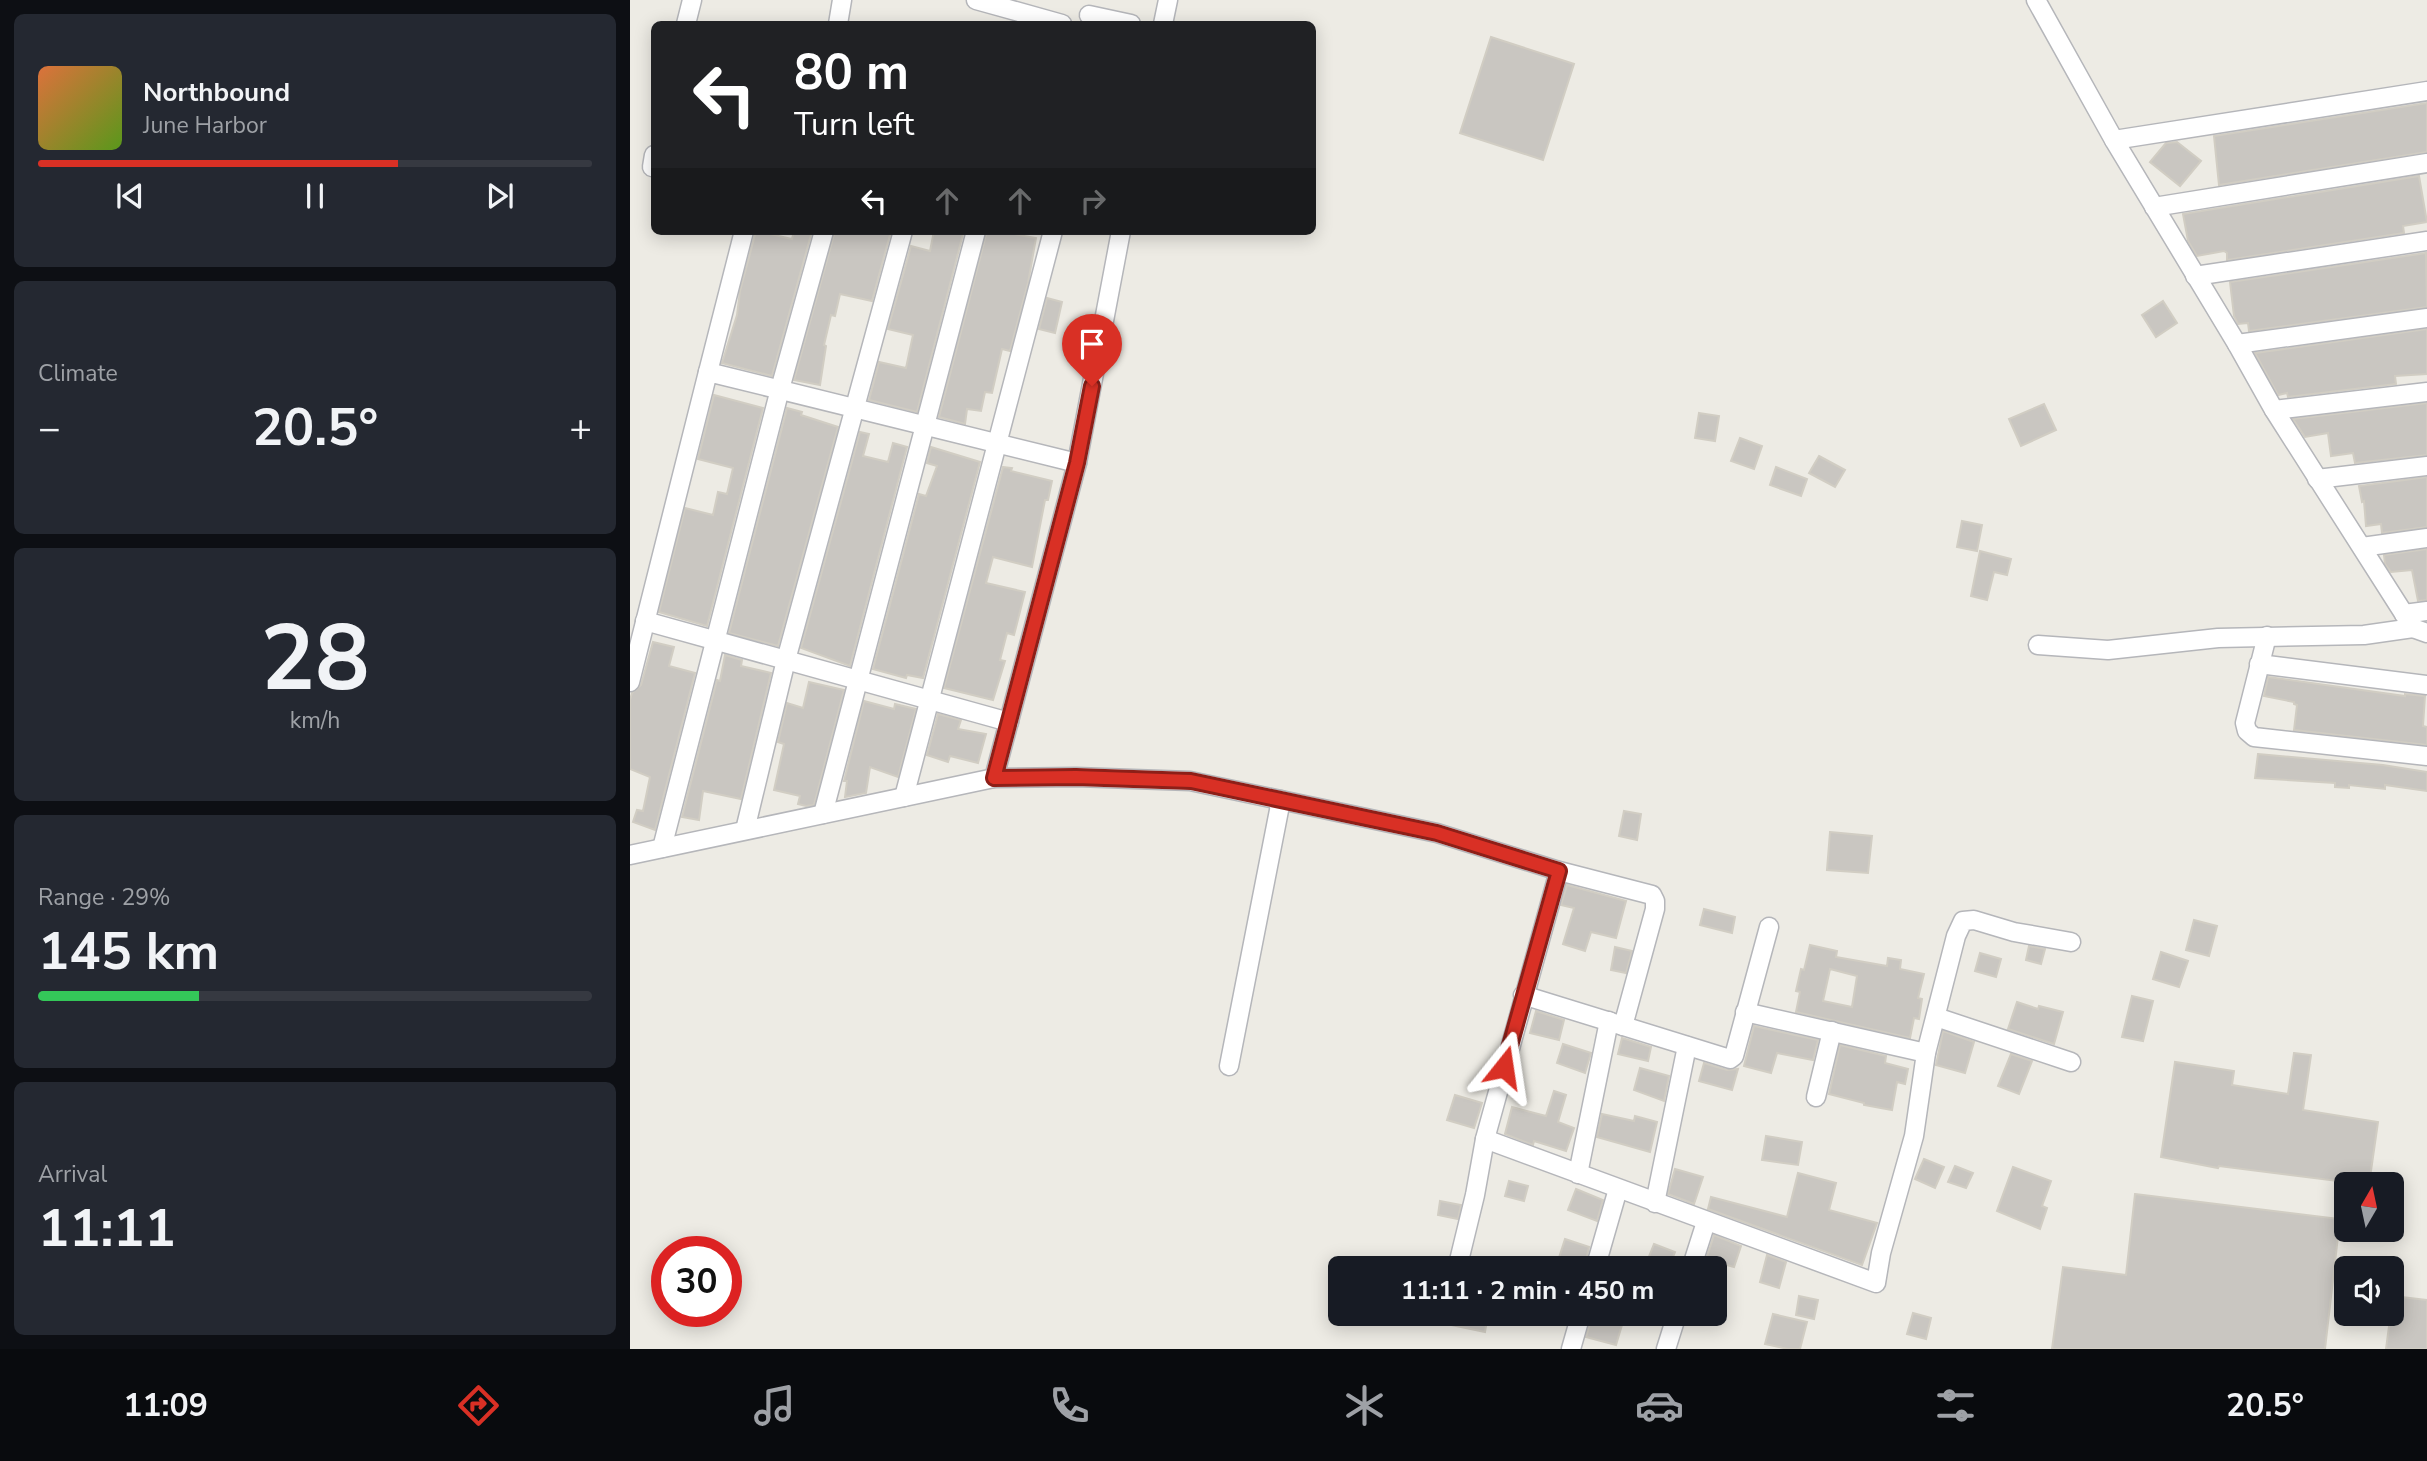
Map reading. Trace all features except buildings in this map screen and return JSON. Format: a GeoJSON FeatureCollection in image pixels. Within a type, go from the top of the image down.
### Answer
{"type":"FeatureCollection","features":[{"type":"Feature","properties":{"kind":"street"},"geometry":{"type":"LineString","coordinates":[[687,21],[692,0]]}},
{"type":"Feature","properties":{"kind":"street"},"geometry":{"type":"LineString","coordinates":[[838,21],[842,0]]}},
{"type":"Feature","properties":{"kind":"street"},"geometry":{"type":"LineString","coordinates":[[976,0],[1051,21]]}},
{"type":"Feature","properties":{"kind":"street"},"geometry":{"type":"LineString","coordinates":[[1164,21],[1168,0]]}},
{"type":"Feature","properties":{"kind":"street"},"geometry":{"type":"LineString","coordinates":[[2036,0],[2114,140],[2274,410],[2316,479],[2415,625]]}},
{"type":"Feature","properties":{"kind":"street"},"geometry":{"type":"LineString","coordinates":[[1089,13],[1120,21]]}},
{"type":"Feature","properties":{"kind":"street"},"geometry":{"type":"LineString","coordinates":[[2114,140],[2427,91]]}},
{"type":"Feature","properties":{"kind":"street"},"geometry":{"type":"LineString","coordinates":[[2154,207],[2427,163]]}},
{"type":"Feature","properties":{"kind":"street"},"geometry":{"type":"LineString","coordinates":[[630,682],[743,235]]}},
{"type":"Feature","properties":{"kind":"street"},"geometry":{"type":"LineString","coordinates":[[662,848],[780,389],[823,235]]}},
{"type":"Feature","properties":{"kind":"street"},"geometry":{"type":"LineString","coordinates":[[745,831],[786,660],[902,235]]}},
{"type":"Feature","properties":{"kind":"street"},"geometry":{"type":"LineString","coordinates":[[823,814],[975,235]]}},
{"type":"Feature","properties":{"kind":"street"},"geometry":{"type":"LineString","coordinates":[[904,797],[1052,235]]}},
{"type":"Feature","properties":{"kind":"street"},"geometry":{"type":"LineString","coordinates":[[994,778],[1077,463],[1120,235]]}},
{"type":"Feature","properties":{"kind":"street"},"geometry":{"type":"LineString","coordinates":[[2195,276],[2427,242]]}},
{"type":"Feature","properties":{"kind":"street"},"geometry":{"type":"LineString","coordinates":[[2237,344],[2427,318]]}},
{"type":"Feature","properties":{"kind":"street"},"geometry":{"type":"LineString","coordinates":[[708,372],[1077,463]]}},
{"type":"Feature","properties":{"kind":"street"},"geometry":{"type":"LineString","coordinates":[[2274,410],[2427,392]]}},
{"type":"Feature","properties":{"kind":"street"},"geometry":{"type":"LineString","coordinates":[[2316,479],[2427,466]]}},
{"type":"Feature","properties":{"kind":"street"},"geometry":{"type":"LineString","coordinates":[[2362,547],[2427,538]]}},
{"type":"Feature","properties":{"kind":"street"},"geometry":{"type":"LineString","coordinates":[[2038,645],[2108,650],[2218,638],[2364,635],[2415,625],[2427,611]]}},
{"type":"Feature","properties":{"kind":"street"},"geometry":{"type":"LineString","coordinates":[[645,621],[1009,722]]}},
{"type":"Feature","properties":{"kind":"street"},"geometry":{"type":"LineString","coordinates":[[2267,636],[2245,723],[2247,731],[2254,737],[2427,756]]}},
{"type":"Feature","properties":{"kind":"street"},"geometry":{"type":"LineString","coordinates":[[2259,664],[2427,685]]}},
{"type":"Feature","properties":{"kind":"street"},"geometry":{"type":"LineString","coordinates":[[630,855],[994,778],[1076,777],[1191,781],[1437,833],[1559,871],[1651,895],[1655,901],[1616,1023],[1578,1174]]}},
{"type":"Feature","properties":{"kind":"street"},"geometry":{"type":"LineString","coordinates":[[1229,1066],[1281,800]]}},
{"type":"Feature","properties":{"kind":"street"},"geometry":{"type":"LineString","coordinates":[[1460,1256],[1485,1139],[1559,871]]}},
{"type":"Feature","properties":{"kind":"street"},"geometry":{"type":"LineString","coordinates":[[1485,1139],[1876,1283],[1881,1253],[1914,1136],[1926,1053],[1956,936],[1963,921],[1974,920],[2014,932],[2071,942]]}},
{"type":"Feature","properties":{"kind":"street"},"geometry":{"type":"LineString","coordinates":[[1523,995],[1726,1059],[1734,1056],[1769,927]]}},
{"type":"Feature","properties":{"kind":"street"},"geometry":{"type":"LineString","coordinates":[[1745,1012],[1926,1053]]}},
{"type":"Feature","properties":{"kind":"street"},"geometry":{"type":"LineString","coordinates":[[1936,1017],[2071,1062]]}},
{"type":"Feature","properties":{"kind":"street"},"geometry":{"type":"LineString","coordinates":[[1816,1097],[1832,1031]]}},
{"type":"Feature","properties":{"kind":"street"},"geometry":{"type":"LineString","coordinates":[[1655,1203],[1688,1046]]}},
{"type":"Feature","properties":{"kind":"street"},"geometry":{"type":"LineString","coordinates":[[1599,1256],[1618,1189]]}},
{"type":"Feature","properties":{"kind":"street"},"geometry":{"type":"LineString","coordinates":[[1695,1256],[1706,1222]]}},
{"type":"Feature","properties":{"kind":"street"},"geometry":{"type":"LineString","coordinates":[[1571,1349],[1578,1326]]}},
{"type":"Feature","properties":{"kind":"street"},"geometry":{"type":"LineString","coordinates":[[1666,1349],[1673,1326]]}},
{"type":"Feature","properties":{"kind":"route"},"geometry":{"type":"LineString","coordinates":[[1092,386],[1077,463],[994,778],[1076,777],[1191,781],[1437,833],[1559,871],[1504,1067]]}}]}
